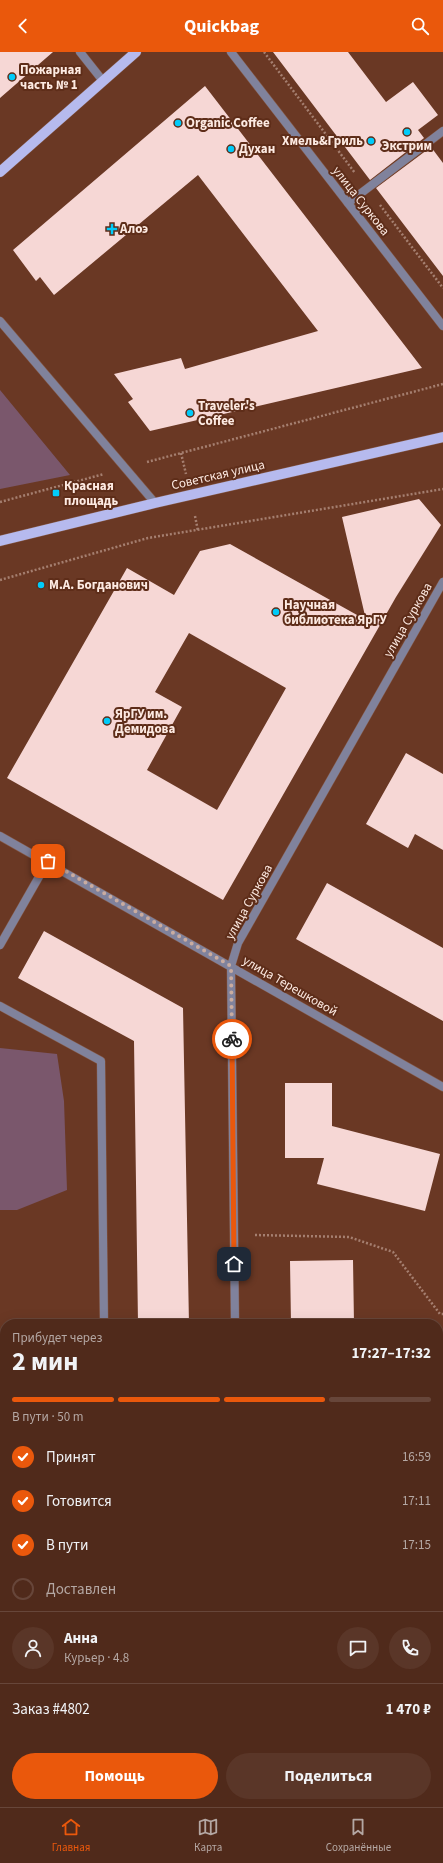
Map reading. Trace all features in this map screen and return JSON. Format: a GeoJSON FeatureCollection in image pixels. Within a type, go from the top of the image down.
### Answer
{"type":"FeatureCollection","features":[{"type":"Feature","properties":{"kind":"main road"},"geometry":{"type":"LineString","coordinates":[[0,172],[136,52]]}},
{"type":"Feature","properties":{"kind":"main road","name":"Советская улица"},"geometry":{"type":"LineString","coordinates":[[0,541],[155,503],[443,437]]}},
{"type":"Feature","properties":{"kind":"street"},"geometry":{"type":"LineString","coordinates":[[80,52],[103,81]]}},
{"type":"Feature","properties":{"kind":"street","name":"улица Суркова"},"geometry":{"type":"LineString","coordinates":[[231,52],[443,326]]}},
{"type":"Feature","properties":{"kind":"street"},"geometry":{"type":"LineString","coordinates":[[348,203],[443,131]]}},
{"type":"Feature","properties":{"kind":"street"},"geometry":{"type":"LineString","coordinates":[[0,321],[155,503]]}},
{"type":"Feature","properties":{"kind":"street","name":"улица Суркова"},"geometry":{"type":"LineString","coordinates":[[235,1319],[231,966],[238,943],[443,582]]}},
{"type":"Feature","properties":{"kind":"street","name":"улица Терешковой"},"geometry":{"type":"LineString","coordinates":[[0,836],[48,861],[443,1087]]}},
{"type":"Feature","properties":{"kind":"street"},"geometry":{"type":"LineString","coordinates":[[0,945],[48,861]]}},
{"type":"Feature","properties":{"kind":"street"},"geometry":{"type":"LineString","coordinates":[[0,1006],[101,1061],[104,1319]]}},
{"type":"Feature","properties":{"kind":"path"},"geometry":{"type":"LineString","coordinates":[[0,502],[443,384]]}},
{"type":"Feature","properties":{"kind":"path"},"geometry":{"type":"LineString","coordinates":[[0,580],[148,538],[443,489]]}},
{"type":"Feature","properties":{"kind":"path"},"geometry":{"type":"LineString","coordinates":[[234,1234],[348,1237],[393,1252],[440,1314],[443,1314]]}},
{"type":"Feature","properties":{"kind":"shaded area"},"geometry":{"type":"Polygon","coordinates":[[[0,390],[70,475],[0,489],[0,390]]]}},
{"type":"Feature","properties":{"kind":"shaded area"},"geometry":{"type":"Polygon","coordinates":[[[0,1048],[57,1054],[64,1101],[67,1190],[17,1210],[0,1210],[0,1048]]]}},
{"type":"Feature","properties":{"kind":"building","name":"Пожарная часть № 1"},"geometry":{"type":"Polygon","coordinates":[[[0,52],[53,52],[0,98],[0,52]]]}},
{"type":"Feature","properties":{"kind":"building"},"geometry":{"type":"Polygon","coordinates":[[[273,52],[348,52],[386,102],[413,82],[438,115],[418,130],[424,138],[370,180],[273,52]]]}},
{"type":"Feature","properties":{"kind":"building"},"geometry":{"type":"Polygon","coordinates":[[[205,86],[422,368],[150,431],[128,402],[133,399],[114,374],[181,358],[185,369],[318,331],[198,175],[54,295],[40,277],[36,281],[13,250],[205,86]]]}},
{"type":"Feature","properties":{"kind":"building"},"geometry":{"type":"Polygon","coordinates":[[[431,147],[443,163],[443,276],[376,188],[431,147]]]}},
{"type":"Feature","properties":{"kind":"building","name":"ЯрГУ им. Демидова"},"geometry":{"type":"Polygon","coordinates":[[[419,499],[441,525],[396,597],[223,900],[7,778],[127,568],[174,595],[200,551],[230,544],[366,620],[342,517],[419,499]],[[189,633],[155,692],[182,707],[147,770],[217,810],[286,688],[189,633]]]}},
{"type":"Feature","properties":{"kind":"building"},"geometry":{"type":"Polygon","coordinates":[[[406,753],[443,774],[443,850],[415,834],[408,848],[366,824],[406,753]]]}},
{"type":"Feature","properties":{"kind":"building"},"geometry":{"type":"Polygon","coordinates":[[[327,883],[443,948],[443,1021],[296,939],[327,883]]]}},
{"type":"Feature","properties":{"kind":"building"},"geometry":{"type":"Polygon","coordinates":[[[44,931],[183,1008],[189,1319],[138,1319],[134,1041],[18,978],[44,931]]]}},
{"type":"Feature","properties":{"kind":"building"},"geometry":{"type":"Polygon","coordinates":[[[285,1083],[332,1083],[332,1126],[440,1154],[425,1211],[317,1184],[324,1158],[285,1158],[285,1083]]]}},
{"type":"Feature","properties":{"kind":"building"},"geometry":{"type":"Polygon","coordinates":[[[353,1260],[354,1319],[291,1319],[290,1261],[353,1260]]]}},
{"type":"Feature","properties":{"kind":"way so far"},"geometry":{"type":"LineString","coordinates":[[48,861],[231,966],[232,1039]]}},
{"type":"Feature","properties":{"kind":"place","name":"Пожарная часть № 1"},"geometry":{"type":"Point","coordinates":[12,77]}},
{"type":"Feature","properties":{"kind":"place","name":"Organic Coffee"},"geometry":{"type":"Point","coordinates":[178,123]}},
{"type":"Feature","properties":{"kind":"place","name":"Экстрим"},"geometry":{"type":"Point","coordinates":[407,132]}},
{"type":"Feature","properties":{"kind":"place","name":"Хмель&Гриль"},"geometry":{"type":"Point","coordinates":[371,141]}},
{"type":"Feature","properties":{"kind":"place","name":"Духан"},"geometry":{"type":"Point","coordinates":[231,149]}},
{"type":"Feature","properties":{"kind":"place","name":"Алоэ"},"geometry":{"type":"Point","coordinates":[112,229]}},
{"type":"Feature","properties":{"kind":"place","name":"Traveler's Coffee"},"geometry":{"type":"Point","coordinates":[190,413]}},
{"type":"Feature","properties":{"kind":"place","name":"Красная площадь"},"geometry":{"type":"Point","coordinates":[56,493]}},
{"type":"Feature","properties":{"kind":"place","name":"М.А. Богданович"},"geometry":{"type":"Point","coordinates":[41,585]}},
{"type":"Feature","properties":{"kind":"place","name":"Научная библиотека ЯрГУ"},"geometry":{"type":"Point","coordinates":[276,612]}},
{"type":"Feature","properties":{"kind":"place","name":"ЯрГУ им. Демидова"},"geometry":{"type":"Point","coordinates":[107,721]}},
{"type":"Feature","properties":{"kind":"route"},"geometry":{"type":"LineString","coordinates":[[232,1039],[234,1264]]}}]}
